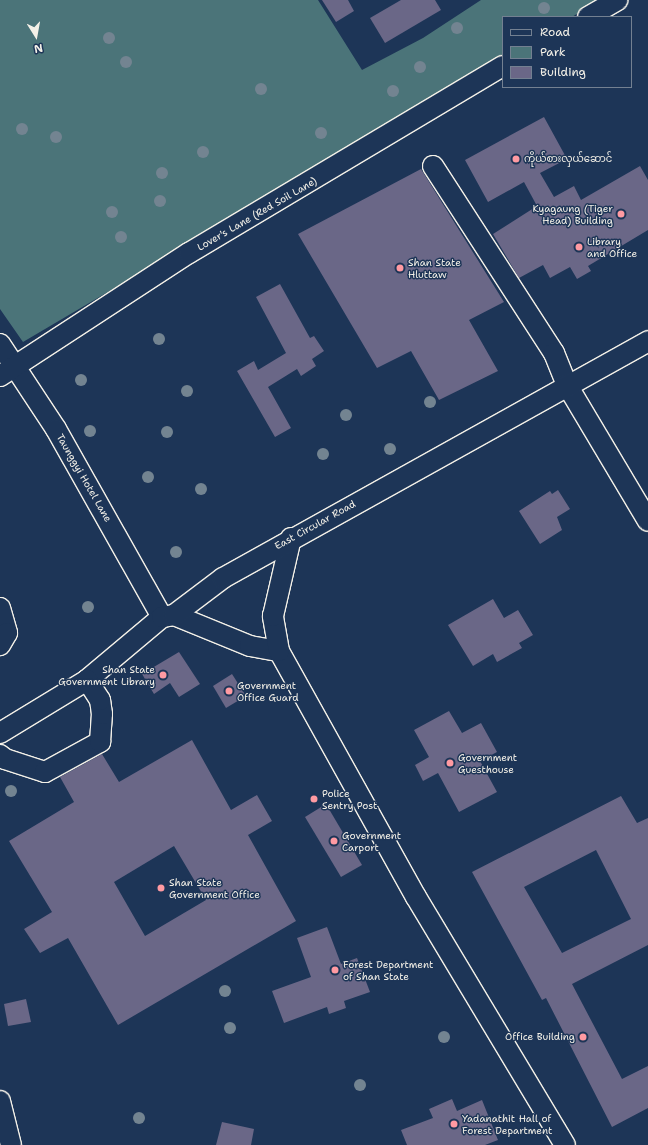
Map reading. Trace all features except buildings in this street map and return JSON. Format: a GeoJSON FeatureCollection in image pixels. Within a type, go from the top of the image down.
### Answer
{"type":"FeatureCollection","features":[{"type":"Feature","properties":{"kind":"street"},"geometry":{"type":"LineString","coordinates":[[590,16],[618,0]]}},
{"type":"Feature","properties":{"kind":"street","name":"Lover's Lane (Red Soil Lane)"},"geometry":{"type":"LineString","coordinates":[[7,372],[189,253],[502,67]]}},
{"type":"Feature","properties":{"kind":"street"},"geometry":{"type":"LineString","coordinates":[[433,166],[554,353],[567,385],[648,521]]}},
{"type":"Feature","properties":{"kind":"street","name":"East Circular Road"},"geometry":{"type":"LineString","coordinates":[[0,733],[87,680],[168,616],[223,578],[291,538],[648,341]]}},
{"type":"Feature","properties":{"kind":"street","name":"Taunggyi Hotel Lane"},"geometry":{"type":"LineString","coordinates":[[0,344],[7,372],[56,429],[168,616]]}},
{"type":"Feature","properties":{"kind":"street"},"geometry":{"type":"LineString","coordinates":[[291,538],[273,616],[279,651],[416,897],[565,1145]]}},
{"type":"Feature","properties":{"kind":"street"},"geometry":{"type":"LineString","coordinates":[[0,608],[7,633],[0,645]]}},
{"type":"Feature","properties":{"kind":"street"},"geometry":{"type":"LineString","coordinates":[[168,616],[250,646],[279,651]]}},
{"type":"Feature","properties":{"kind":"street"},"geometry":{"type":"LineString","coordinates":[[0,755],[5,759],[45,772],[100,742],[102,714],[100,700],[87,680]]}},
{"type":"Feature","properties":{"kind":"street"},"geometry":{"type":"LineString","coordinates":[[0,1101],[11,1145]]}},
{"type":"Feature","properties":{"kind":"green space"},"geometry":{"type":"Polygon","coordinates":[[[0,0],[318,0],[362,70],[423,38],[481,0],[599,0],[574,16],[502,16],[502,60],[23,342],[0,309],[0,0]]]}},
{"type":"Feature","properties":{"kind":"place","name":"ကိုယ်စားလှယ်ဆောင်"},"geometry":{"type":"Point","coordinates":[516,159]}},
{"type":"Feature","properties":{"kind":"place","name":"Kyagaung (Tiger Head) Building"},"geometry":{"type":"Point","coordinates":[621,214]}},
{"type":"Feature","properties":{"kind":"place","name":"Library and Office"},"geometry":{"type":"Point","coordinates":[579,247]}},
{"type":"Feature","properties":{"kind":"place","name":"Shan State Hluttaw"},"geometry":{"type":"Point","coordinates":[400,268]}},
{"type":"Feature","properties":{"kind":"place","name":"Shan State Government Library"},"geometry":{"type":"Point","coordinates":[163,675]}},
{"type":"Feature","properties":{"kind":"place","name":"Government Office Guard"},"geometry":{"type":"Point","coordinates":[229,691]}},
{"type":"Feature","properties":{"kind":"place","name":"Government Guesthouse"},"geometry":{"type":"Point","coordinates":[450,763]}},
{"type":"Feature","properties":{"kind":"place","name":"Police Sentry Post"},"geometry":{"type":"Point","coordinates":[314,799]}},
{"type":"Feature","properties":{"kind":"place","name":"Government Carport"},"geometry":{"type":"Point","coordinates":[334,841]}},
{"type":"Feature","properties":{"kind":"place","name":"Shan State Government Office"},"geometry":{"type":"Point","coordinates":[161,888]}},
{"type":"Feature","properties":{"kind":"place","name":"Forest Department of Shan State"},"geometry":{"type":"Point","coordinates":[335,970]}},
{"type":"Feature","properties":{"kind":"place","name":"Office Building"},"geometry":{"type":"Point","coordinates":[583,1037]}},
{"type":"Feature","properties":{"kind":"place","name":"Yadanathit Hall of Forest Department"},"geometry":{"type":"Point","coordinates":[454,1124]}}]}
